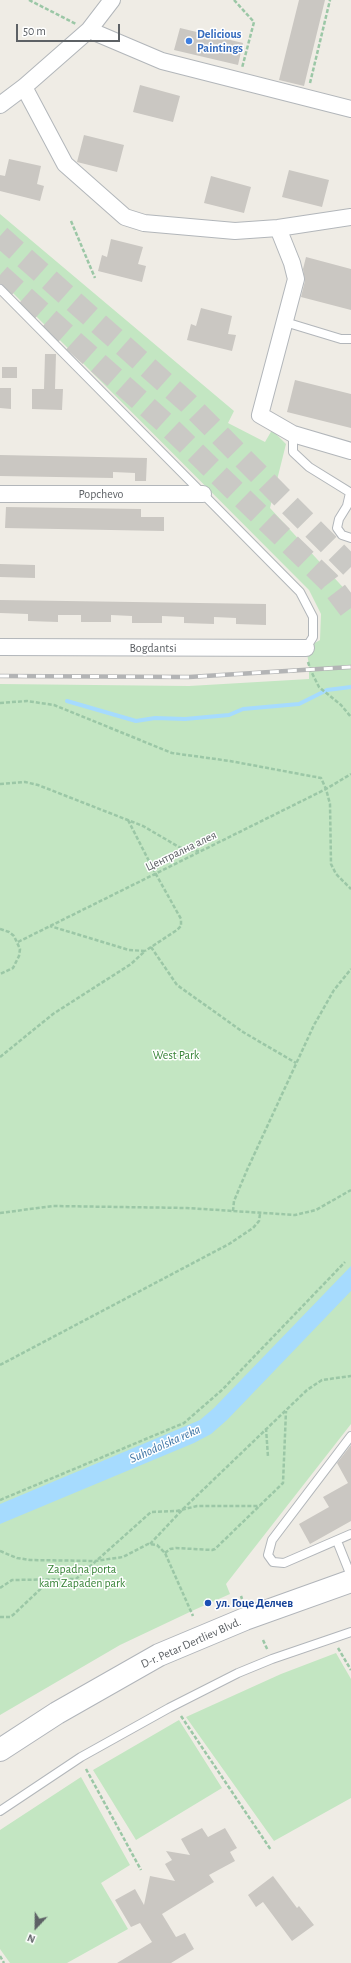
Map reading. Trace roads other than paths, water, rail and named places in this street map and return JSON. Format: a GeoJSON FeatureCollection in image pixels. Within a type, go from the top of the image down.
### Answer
{"type":"FeatureCollection","features":[{"type":"Feature","properties":{"kind":"main road","name":"D-r. Petar Dertliev Blvd."},"geometry":{"type":"LineString","coordinates":[[0,1750],[57,1713],[159,1655],[245,1618],[351,1581]]}},
{"type":"Feature","properties":{"kind":"street"},"geometry":{"type":"LineString","coordinates":[[0,105],[24,87],[89,30],[112,0]]}},
{"type":"Feature","properties":{"kind":"street"},"geometry":{"type":"LineString","coordinates":[[89,30],[162,61],[351,109]]}},
{"type":"Feature","properties":{"kind":"street"},"geometry":{"type":"LineString","coordinates":[[24,87],[65,164],[124,217],[144,223],[235,231],[278,228],[351,217]]}},
{"type":"Feature","properties":{"kind":"street"},"geometry":{"type":"LineString","coordinates":[[278,228],[292,263],[296,279],[260,415],[293,434],[351,451]]}},
{"type":"Feature","properties":{"kind":"street","name":"Popchevo"},"geometry":{"type":"LineString","coordinates":[[0,494],[203,494]]}},
{"type":"Feature","properties":{"kind":"street","name":"Bogdantsi"},"geometry":{"type":"LineString","coordinates":[[0,647],[306,648]]}},
{"type":"Feature","properties":{"kind":"lane"},"geometry":{"type":"LineString","coordinates":[[0,289],[300,592],[313,618],[312,637],[306,648]]}},
{"type":"Feature","properties":{"kind":"lane"},"geometry":{"type":"LineString","coordinates":[[285,322],[341,339],[351,339]]}},
{"type":"Feature","properties":{"kind":"lane"},"geometry":{"type":"LineString","coordinates":[[293,434],[293,452],[309,467],[351,493],[347,506],[339,519],[337,528],[342,535],[351,538]]}},
{"type":"Feature","properties":{"kind":"lane"},"geometry":{"type":"LineString","coordinates":[[351,1436],[272,1540],[268,1555],[274,1562],[284,1562],[351,1534]]}},
{"type":"Feature","properties":{"kind":"lane"},"geometry":{"type":"LineString","coordinates":[[337,1541],[351,1576]]}},
{"type":"Feature","properties":{"kind":"lane"},"geometry":{"type":"LineString","coordinates":[[0,1811],[81,1757],[217,1684],[272,1659],[351,1632]]}},
{"type":"Feature","properties":{"kind":"water","name":"Suhodolska reka"},"geometry":{"type":"Polygon","coordinates":[[[351,1266],[351,1291],[227,1420],[211,1434],[194,1443],[0,1524],[0,1504],[200,1420],[214,1408],[351,1266]]]}},
{"type":"Feature","properties":{"kind":"waterway"},"geometry":{"type":"LineString","coordinates":[[67,701],[136,721],[155,718],[185,719],[229,715],[243,709],[299,704],[327,690],[351,687]]}},
{"type":"Feature","properties":{"kind":"tunnel"},"geometry":{"type":"LineString","coordinates":[[0,236],[188,403],[351,567]]}},
{"type":"Feature","properties":{"kind":"tunnel"},"geometry":{"type":"LineString","coordinates":[[0,275],[164,422],[329,582],[351,611]]}},
{"type":"Feature","properties":{"kind":"railway"},"geometry":{"type":"LineString","coordinates":[[0,676],[189,677],[351,667]]}},
{"type":"Feature","properties":{"kind":"place","name":"Delicious Paintings"},"geometry":{"type":"Point","coordinates":[189,41]}},
{"type":"Feature","properties":{"kind":"place","name":"ул. Гоце Делчев"},"geometry":{"type":"Point","coordinates":[208,1603]}},
{"type":"Feature","properties":{"kind":"park label","name":"West Park"},"geometry":{"type":"Point","coordinates":[176,1055]}},
{"type":"Feature","properties":{"kind":"park label","name":"Zapadna porta kam Zapaden park"},"geometry":{"type":"Point","coordinates":[82,1576]}}]}
